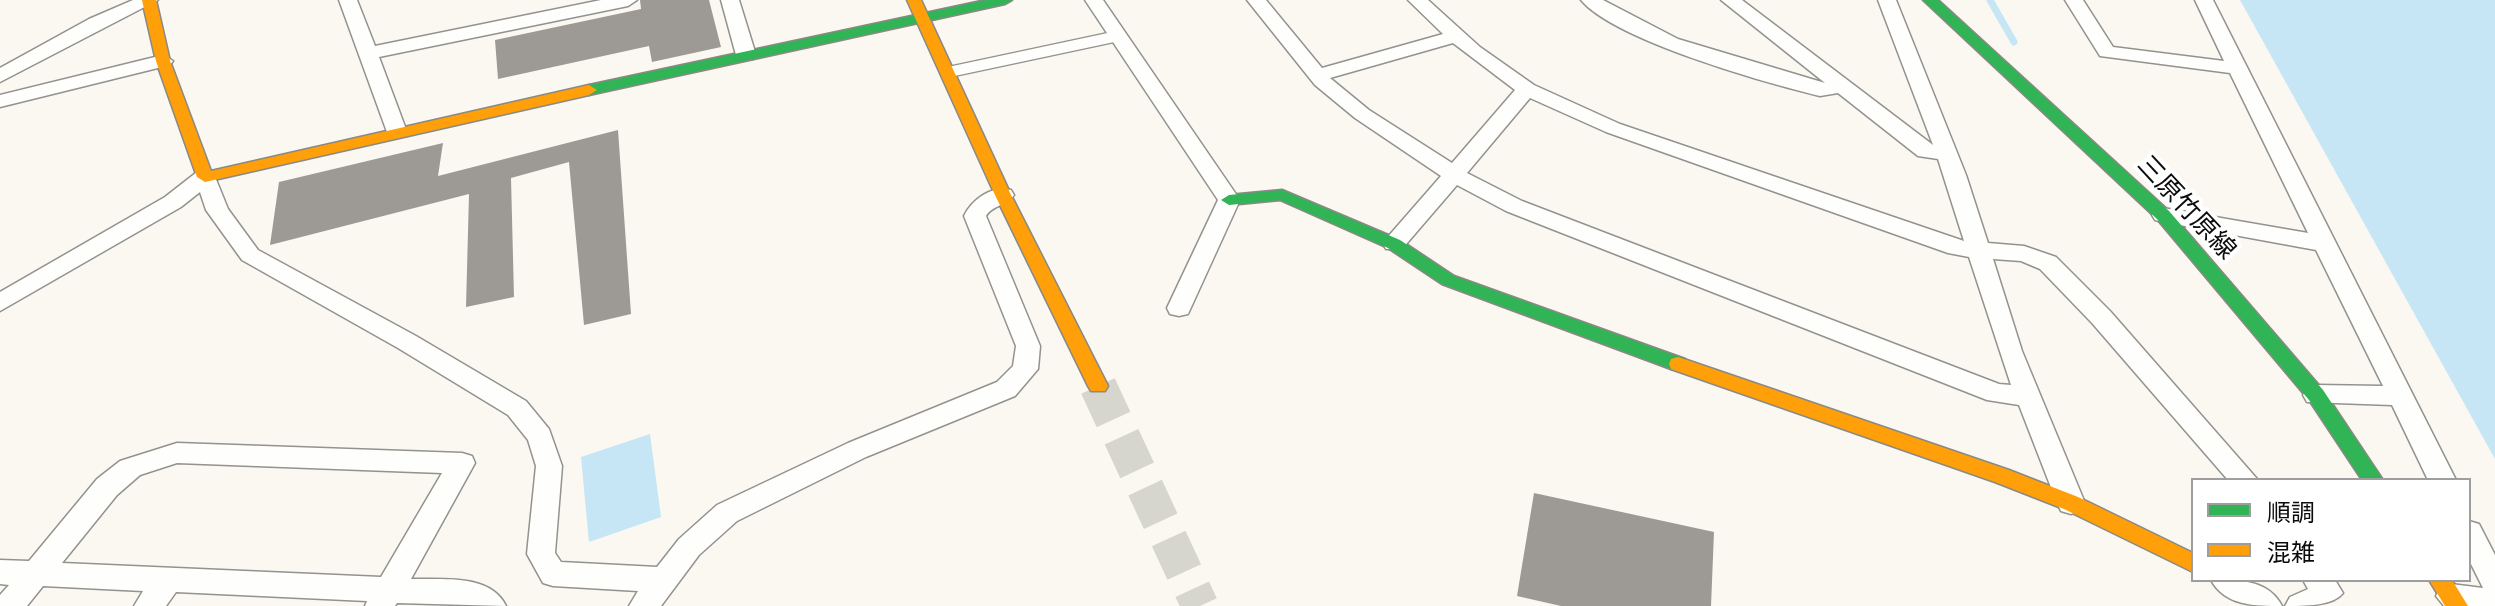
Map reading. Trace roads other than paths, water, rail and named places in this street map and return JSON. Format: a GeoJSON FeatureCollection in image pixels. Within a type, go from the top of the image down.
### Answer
{"type":"FeatureCollection","features":[{"type":"Feature","properties":{"kind":"street"},"geometry":{"type":"LineString","coordinates":[[0,76],[96,23],[149,0],[163,61],[217,210],[250,255],[407,342],[517,408],[540,436],[549,466],[541,554],[553,574],[663,580]]}},
{"type":"Feature","properties":{"kind":"street"},"geometry":{"type":"LineString","coordinates":[[348,0],[397,132]]}},
{"type":"Feature","properties":{"kind":"street"},"geometry":{"type":"LineString","coordinates":[[368,53],[628,0]]}},
{"type":"Feature","properties":{"kind":"street"},"geometry":{"type":"LineString","coordinates":[[730,0],[746,55]]}},
{"type":"Feature","properties":{"kind":"street"},"geometry":{"type":"LineString","coordinates":[[914,0],[1003,195],[1098,386]]}},
{"type":"Feature","properties":{"kind":"street"},"geometry":{"type":"LineString","coordinates":[[0,303],[173,202],[205,177],[397,132],[1005,0]]}},
{"type":"Feature","properties":{"kind":"street"},"geometry":{"type":"LineString","coordinates":[[1094,0],[1229,200]]}},
{"type":"Feature","properties":{"kind":"street"},"geometry":{"type":"LineString","coordinates":[[1256,0],[1318,75],[1362,114],[1453,174],[1514,206],[1982,388],[2028,397]]}},
{"type":"Feature","properties":{"kind":"street"},"geometry":{"type":"LineString","coordinates":[[1417,0],[1455,36],[1527,89],[1613,128],[1956,248],[2024,254],[2048,263],[2101,317],[2242,478]]}},
{"type":"Feature","properties":{"kind":"street"},"geometry":{"type":"LineString","coordinates":[[1590,0],[1637,28],[1671,42],[1820,90],[1841,86]]}},
{"type":"Feature","properties":{"kind":"street"},"geometry":{"type":"LineString","coordinates":[[1730,0],[1926,151],[1946,153]]}},
{"type":"Feature","properties":{"kind":"street"},"geometry":{"type":"LineString","coordinates":[[1887,0],[1946,153],[2010,351],[2071,503]]}},
{"type":"Feature","properties":{"kind":"street","name":"三原竹原線"},"geometry":{"type":"LineString","coordinates":[[1930,0],[2163,215],[2316,395],[2372,478]]}},
{"type":"Feature","properties":{"kind":"street"},"geometry":{"type":"LineString","coordinates":[[2074,0],[2107,52],[2235,68]]}},
{"type":"Feature","properties":{"kind":"street"},"geometry":{"type":"LineString","coordinates":[[2204,0],[2235,68],[2441,478]]}},
{"type":"Feature","properties":{"kind":"street"},"geometry":{"type":"LineString","coordinates":[[1318,75],[1455,36]]}},
{"type":"Feature","properties":{"kind":"street"},"geometry":{"type":"LineString","coordinates":[[0,101],[163,61]]}},
{"type":"Feature","properties":{"kind":"street"},"geometry":{"type":"LineString","coordinates":[[1394,244],[1527,89]]}},
{"type":"Feature","properties":{"kind":"street"},"geometry":{"type":"LineString","coordinates":[[644,606],[689,547],[727,513],[857,450],[1006,389],[1025,369],[1028,346],[975,216],[980,206],[1003,195]]}},
{"type":"Feature","properties":{"kind":"street"},"geometry":{"type":"LineString","coordinates":[[1229,200],[1282,195],[1394,244],[1448,280],[2071,503],[2191,562]]}},
{"type":"Feature","properties":{"kind":"street"},"geometry":{"type":"LineString","coordinates":[[1179,308],[1229,200]]}},
{"type":"Feature","properties":{"kind":"street"},"geometry":{"type":"LineString","coordinates":[[2163,215],[2322,243]]}},
{"type":"Feature","properties":{"kind":"street"},"geometry":{"type":"LineString","coordinates":[[2316,395],[2399,396]]}},
{"type":"Feature","properties":{"kind":"street"},"geometry":{"type":"LineString","coordinates":[[9,606],[107,487],[130,468],[177,453],[462,463],[384,598]]}},
{"type":"Feature","properties":{"kind":"street"},"geometry":{"type":"LineString","coordinates":[[2471,536],[2495,583]]}},
{"type":"Feature","properties":{"kind":"street"},"geometry":{"type":"LineString","coordinates":[[0,572],[168,580],[301,596],[384,598],[472,594],[491,606]]}},
{"type":"Feature","properties":{"kind":"street"},"geometry":{"type":"LineString","coordinates":[[149,606],[168,580]]}},
{"type":"Feature","properties":{"kind":"street"},"geometry":{"type":"LineString","coordinates":[[2229,582],[2267,606]]}},
{"type":"Feature","properties":{"kind":"street"},"geometry":{"type":"LineString","coordinates":[[2300,606],[2328,593],[2320,582]]}},
{"type":"Feature","properties":{"kind":"street"},"geometry":{"type":"LineString","coordinates":[[2449,594],[2495,602]]}},
{"type":"Feature","properties":{"kind":"lane"},"geometry":{"type":"LineString","coordinates":[[949,72],[1118,36]]}},
{"type":"Feature","properties":{"kind":"water"},"geometry":{"type":"Polygon","coordinates":[[[2240,0],[2495,0],[2495,459],[2240,0]]]}},
{"type":"Feature","properties":{"kind":"water"},"geometry":{"type":"Polygon","coordinates":[[[650,434],[661,517],[589,542],[581,457],[650,434]]]}},
{"type":"Feature","properties":{"kind":"waterway"},"geometry":{"type":"LineString","coordinates":[[1990,0],[2014,42]]}},
{"type":"Feature","properties":{"kind":"tunnel"},"geometry":{"type":"LineString","coordinates":[[1098,386],[1200,606]]}}]}
